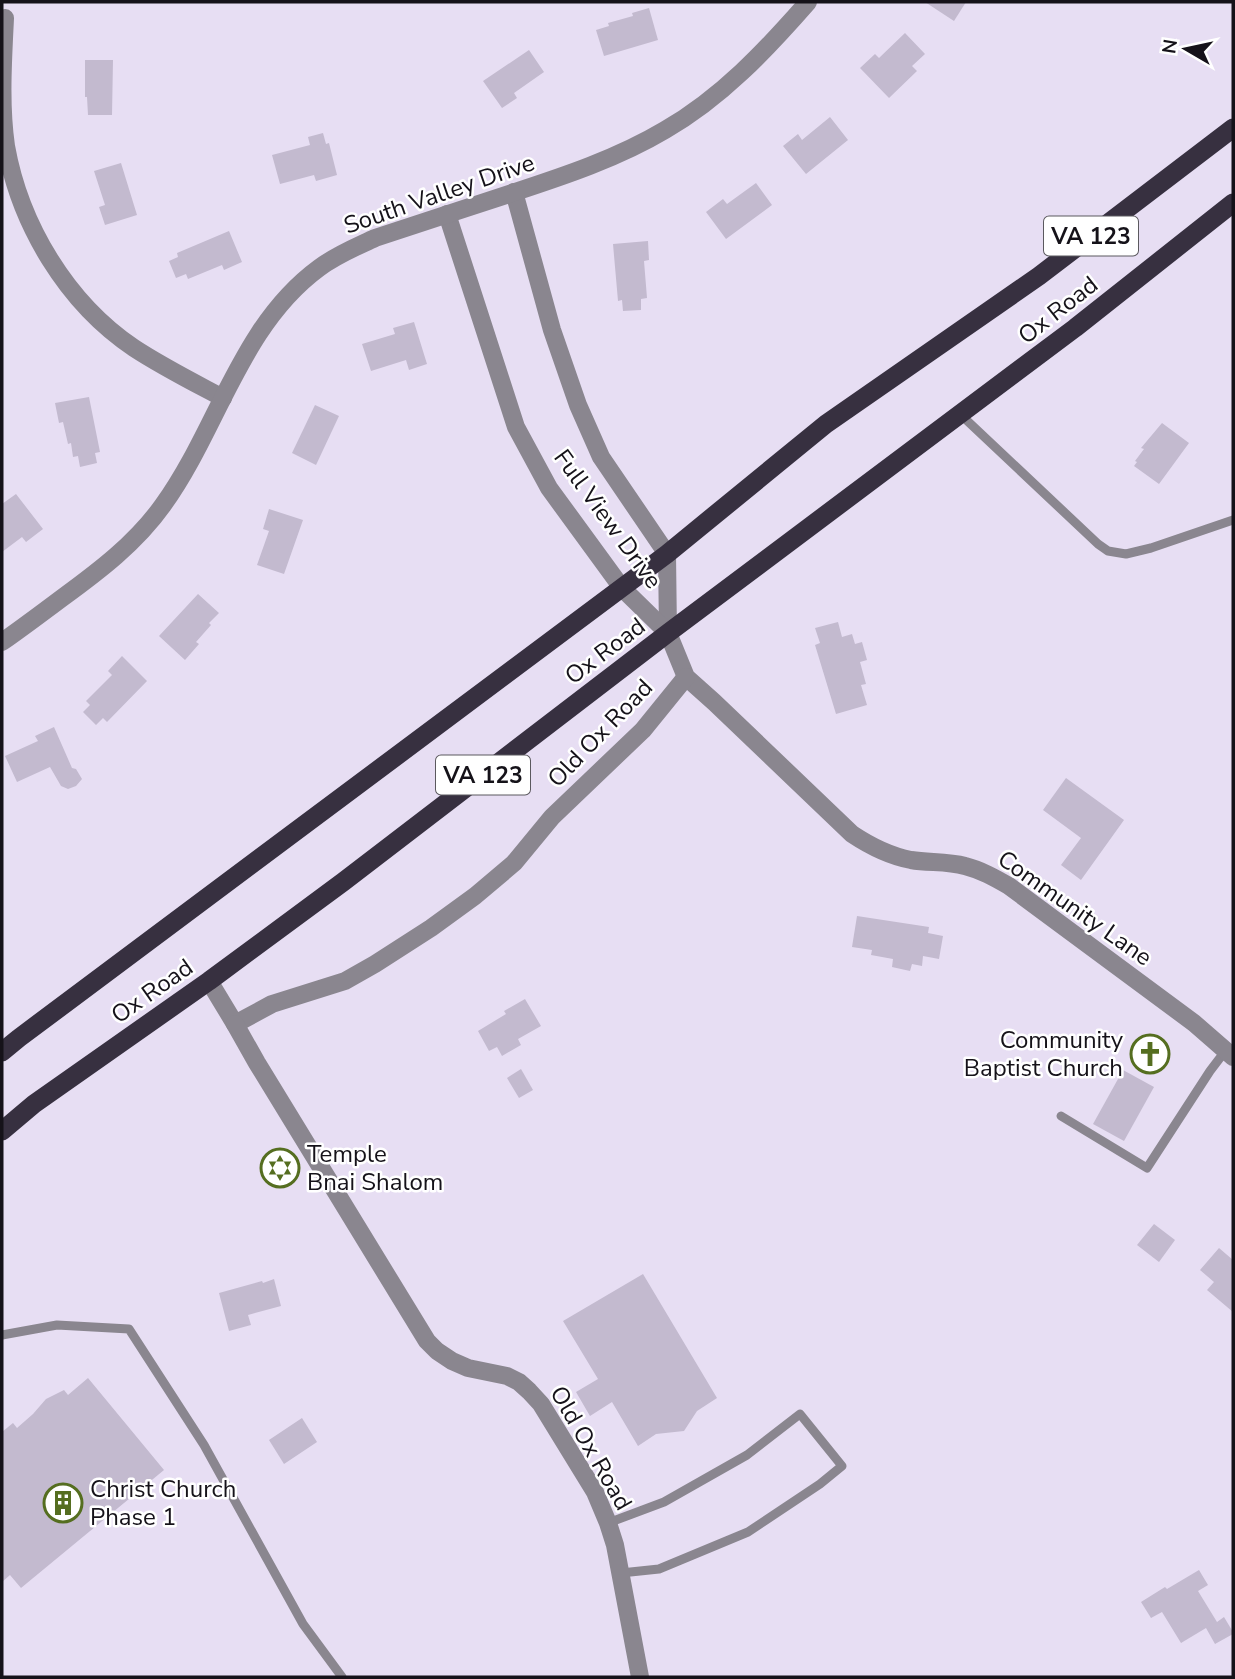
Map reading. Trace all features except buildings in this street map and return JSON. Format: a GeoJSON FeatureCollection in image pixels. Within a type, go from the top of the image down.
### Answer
{"type":"FeatureCollection","features":[{"type":"Feature","properties":{"kind":"highway","name":"Ox Road"},"geometry":{"type":"LineString","coordinates":[[2,1052],[667,554],[826,424],[1039,276],[1233,128]]}},
{"type":"Feature","properties":{"kind":"highway","name":"Ox Road"},"geometry":{"type":"LineString","coordinates":[[2,1131],[34,1104],[209,981],[343,882],[668,633],[1075,328],[1233,203]]}},
{"type":"Feature","properties":{"kind":"street","name":"South Valley Drive"},"geometry":{"type":"LineString","coordinates":[[2,642],[107,565],[143,530],[181,479],[247,354],[272,314],[295,288],[320,267],[375,238],[559,178],[629,149],[666,130],[739,75],[808,2]]}},
{"type":"Feature","properties":{"kind":"street"},"geometry":{"type":"LineString","coordinates":[[5,18],[2,104],[6,144],[19,195],[41,245],[73,292],[113,331],[133,347],[223,398]]}},
{"type":"Feature","properties":{"kind":"street","name":"Full View Drive"},"geometry":{"type":"LineString","coordinates":[[514,192],[552,330],[578,405],[601,457],[667,554],[668,633]]}},
{"type":"Feature","properties":{"kind":"street","name":"Full View Drive"},"geometry":{"type":"LineString","coordinates":[[447,214],[516,427],[550,488],[622,588],[668,633]]}},
{"type":"Feature","properties":{"kind":"street","name":"Community Lane"},"geometry":{"type":"LineString","coordinates":[[668,633],[686,677],[852,834],[890,854],[912,860],[951,863],[988,874],[1009,886],[1195,1023],[1229,1054]]}},
{"type":"Feature","properties":{"kind":"street","name":"Old Ox Road"},"geometry":{"type":"LineString","coordinates":[[235,1024],[272,1004],[345,981],[375,964],[475,896],[514,863],[552,817],[643,730],[686,677]]}},
{"type":"Feature","properties":{"kind":"street","name":"Old Ox Road"},"geometry":{"type":"LineString","coordinates":[[209,981],[428,1341],[437,1351],[467,1368],[507,1376],[519,1382],[541,1404],[595,1492],[608,1523],[621,1573],[640,1677]]}},
{"type":"Feature","properties":{"kind":"lane"},"geometry":{"type":"LineString","coordinates":[[960,414],[1108,551],[1126,554],[1151,548],[1233,520]]}},
{"type":"Feature","properties":{"kind":"lane"},"geometry":{"type":"LineString","coordinates":[[1061,1116],[1147,1168],[1210,1071],[1229,1054]]}},
{"type":"Feature","properties":{"kind":"lane"},"geometry":{"type":"LineString","coordinates":[[2,1335],[57,1325],[129,1329],[204,1445],[303,1624],[342,1677]]}},
{"type":"Feature","properties":{"kind":"lane"},"geometry":{"type":"LineString","coordinates":[[608,1523],[664,1502],[747,1455],[800,1414],[842,1466],[748,1532],[659,1569],[621,1573]]}},
{"type":"Feature","properties":{"kind":"place","name":"Community Baptist Church"},"geometry":{"type":"Point","coordinates":[1150,1054]}},
{"type":"Feature","properties":{"kind":"place","name":"Temple Bnai Shalom"},"geometry":{"type":"Point","coordinates":[280,1168]}},
{"type":"Feature","properties":{"kind":"place","name":"Christ Church Phase 1"},"geometry":{"type":"Point","coordinates":[63,1503]}}]}
